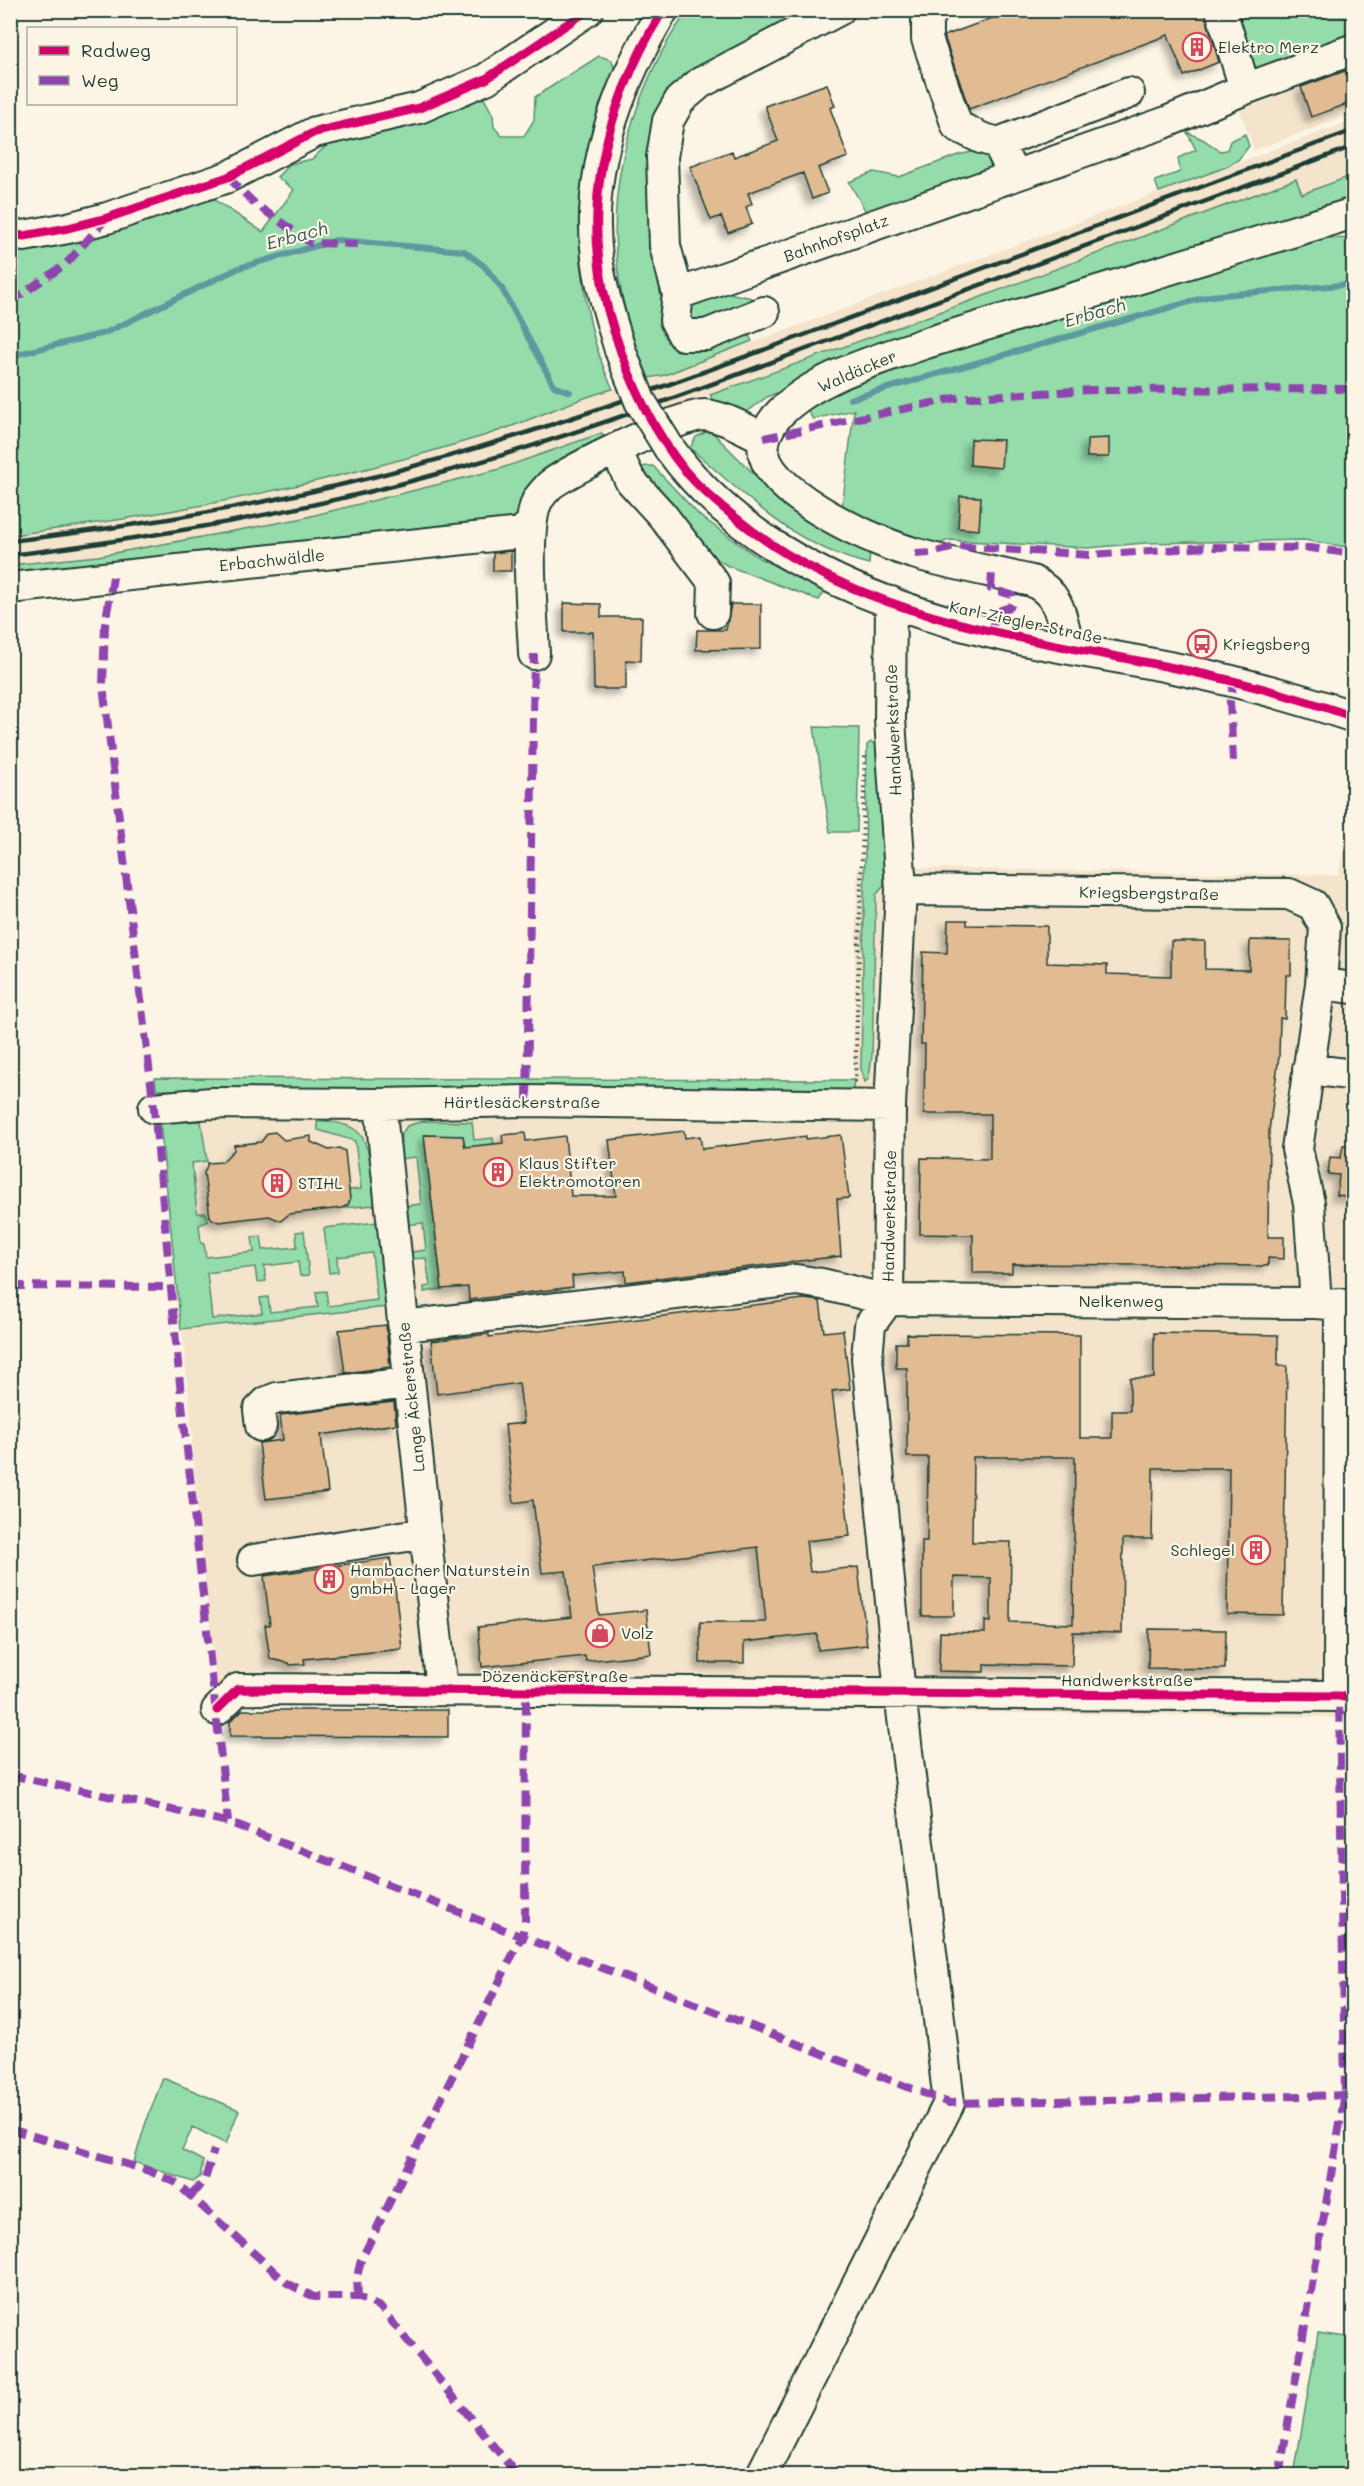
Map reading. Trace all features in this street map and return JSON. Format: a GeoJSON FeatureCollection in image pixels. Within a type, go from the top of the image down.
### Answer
{"type":"FeatureCollection","features":[{"type":"Feature","properties":{"kind":"street"},"geometry":{"type":"LineString","coordinates":[[10,234],[24,236],[107,218],[228,177],[315,132],[419,108],[486,79],[588,10]]}},
{"type":"Feature","properties":{"kind":"street","name":"Karl-Ziegler-Straße"},"geometry":{"type":"LineString","coordinates":[[663,10],[640,49],[622,90],[608,131],[599,177],[595,220],[599,269],[608,312],[640,401],[687,473],[710,497],[750,530],[788,555],[828,576],[891,602],[989,632],[1233,681],[1300,699],[1353,717]]}},
{"type":"Feature","properties":{"kind":"street"},"geometry":{"type":"LineString","coordinates":[[764,312],[706,335],[683,335],[675,320],[678,294],[665,246],[662,158],[668,121],[680,100],[700,83],[839,10]]}},
{"type":"Feature","properties":{"kind":"street"},"geometry":{"type":"LineString","coordinates":[[933,10],[927,20],[927,39],[957,126],[981,138],[998,143],[1130,93]]}},
{"type":"Feature","properties":{"kind":"street"},"geometry":{"type":"LineString","coordinates":[[1221,10],[1245,89]]}},
{"type":"Feature","properties":{"kind":"street","name":"Bahnhofsplatz"},"geometry":{"type":"LineString","coordinates":[[678,294],[1164,123],[1245,89],[1353,49]]}},
{"type":"Feature","properties":{"kind":"street"},"geometry":{"type":"LineString","coordinates":[[998,143],[1014,174]]}},
{"type":"Feature","properties":{"kind":"street","name":"Waldäcker"},"geometry":{"type":"LineString","coordinates":[[764,438],[780,414],[809,391],[860,366],[923,344],[1353,213]]}},
{"type":"Feature","properties":{"kind":"street"},"geometry":{"type":"LineString","coordinates":[[534,654],[530,524],[538,500],[548,486],[581,465],[703,415],[719,418],[764,438],[764,455],[777,478],[803,500],[865,535],[915,554],[1032,581],[1046,587],[1056,600],[1069,647]]}},
{"type":"Feature","properties":{"kind":"street"},"geometry":{"type":"LineString","coordinates":[[618,448],[620,459],[630,480],[662,515],[714,583],[713,613]]}},
{"type":"Feature","properties":{"kind":"street","name":"Erbachwäldle"},"geometry":{"type":"LineString","coordinates":[[10,588],[520,533],[530,524]]}},
{"type":"Feature","properties":{"kind":"street","name":"Handwerkstraße"},"geometry":{"type":"LineString","coordinates":[[891,602],[890,719],[901,890],[890,1106],[888,1299],[870,1325],[867,1358],[900,1693],[1346,1698]]}},
{"type":"Feature","properties":{"kind":"street","name":"Kriegsbergstraße"},"geometry":{"type":"LineString","coordinates":[[901,890],[1288,894],[1313,905],[1324,927],[1321,984],[1297,1149],[1336,1304],[1346,1698]]}},
{"type":"Feature","properties":{"kind":"street"},"geometry":{"type":"LineString","coordinates":[[1321,984],[1353,988]]}},
{"type":"Feature","properties":{"kind":"street"},"geometry":{"type":"LineString","coordinates":[[1308,1069],[1353,1075]]}},
{"type":"Feature","properties":{"kind":"street","name":"Härtlesäckerstraße"},"geometry":{"type":"LineString","coordinates":[[154,1108],[212,1112],[380,1104],[526,1101],[890,1106]]}},
{"type":"Feature","properties":{"kind":"street","name":"Lange Äckerstraße"},"geometry":{"type":"LineString","coordinates":[[380,1104],[442,1690]]}},
{"type":"Feature","properties":{"kind":"street","name":"Nelkenweg"},"geometry":{"type":"LineString","coordinates":[[404,1326],[659,1294],[796,1280],[888,1299],[1336,1304]]}},
{"type":"Feature","properties":{"kind":"street"},"geometry":{"type":"LineString","coordinates":[[261,1426],[260,1410],[267,1402],[277,1398],[409,1383]]}},
{"type":"Feature","properties":{"kind":"street"},"geometry":{"type":"LineString","coordinates":[[253,1560],[426,1533]]}},
{"type":"Feature","properties":{"kind":"street","name":"Dözenäckerstraße"},"geometry":{"type":"LineString","coordinates":[[217,1710],[238,1689],[900,1693]]}},
{"type":"Feature","properties":{"kind":"street"},"geometry":{"type":"LineString","coordinates":[[761,2475],[949,2103],[900,1693]]}},
{"type":"Feature","properties":{"kind":"path"},"geometry":{"type":"LineString","coordinates":[[855,1105],[866,744]]}},
{"type":"Feature","properties":{"kind":"shaded area"},"geometry":{"type":"Polygon","coordinates":[[[1353,65],[1353,114],[1254,150],[1239,108],[1353,65]]]}},
{"type":"Feature","properties":{"kind":"shaded area"},"geometry":{"type":"Polygon","coordinates":[[[1353,120],[1353,175],[1301,194],[1296,179],[973,300],[496,470],[299,519],[98,556],[11,565],[10,535],[97,524],[262,494],[376,467],[482,437],[602,392],[665,375],[1353,120]]]}},
{"type":"Feature","properties":{"kind":"shaded area"},"geometry":{"type":"Polygon","coordinates":[[[1348,834],[1353,835],[1353,1720],[1328,1717],[219,1702],[199,1529],[189,1399],[155,1078],[853,1080],[857,867],[1338,875],[1348,834]]]}},
{"type":"Feature","properties":{"kind":"green space"},"geometry":{"type":"Polygon","coordinates":[[[688,11],[812,11],[680,92],[658,276],[667,342],[705,339],[746,329],[752,341],[665,375],[649,378],[635,344],[625,310],[616,242],[616,207],[620,173],[639,103],[660,55],[688,11]]]}},
{"type":"Feature","properties":{"kind":"green space"},"geometry":{"type":"Polygon","coordinates":[[[1230,11],[1353,11],[1353,39],[1253,77],[1230,11]]]}},
{"type":"Feature","properties":{"kind":"green space"},"geometry":{"type":"Polygon","coordinates":[[[599,56],[612,60],[614,69],[600,105],[587,152],[582,179],[580,240],[582,272],[593,335],[613,389],[497,432],[365,469],[189,508],[12,535],[10,234],[197,188],[263,232],[294,190],[277,177],[290,164],[312,159],[341,132],[481,93],[493,115],[494,127],[502,136],[524,136],[534,120],[535,97],[599,56]]]}},
{"type":"Feature","properties":{"kind":"green space"},"geometry":{"type":"Polygon","coordinates":[[[1187,132],[1220,151],[1227,150],[1230,141],[1245,134],[1249,146],[1238,160],[1226,167],[1159,192],[1155,181],[1180,172],[1178,158],[1196,150],[1187,132]]]}},
{"type":"Feature","properties":{"kind":"green space"},"geometry":{"type":"Polygon","coordinates":[[[981,150],[991,160],[991,167],[980,175],[868,215],[849,182],[874,172],[899,177],[958,155],[981,150]]]}},
{"type":"Feature","properties":{"kind":"green space"},"geometry":{"type":"Polygon","coordinates":[[[1353,175],[1353,203],[815,377],[767,397],[747,412],[732,408],[717,408],[710,395],[973,300],[1296,179],[1302,194],[1353,175]]]}},
{"type":"Feature","properties":{"kind":"green space"},"geometry":{"type":"Polygon","coordinates":[[[1309,237],[1353,239],[1353,548],[1304,540],[1145,543],[1088,548],[949,540],[934,546],[889,535],[842,508],[854,410],[813,419],[804,406],[868,369],[1309,237]]]}},
{"type":"Feature","properties":{"kind":"green space"},"geometry":{"type":"Polygon","coordinates":[[[723,292],[752,298],[753,302],[731,320],[691,322],[688,313],[696,300],[723,292]]]}},
{"type":"Feature","properties":{"kind":"green space"},"geometry":{"type":"Polygon","coordinates":[[[710,430],[793,510],[870,549],[869,564],[841,555],[793,532],[752,501],[690,448],[696,437],[710,430]]]}},
{"type":"Feature","properties":{"kind":"green space"},"geometry":{"type":"Polygon","coordinates":[[[602,433],[606,442],[509,526],[11,584],[10,565],[98,556],[299,519],[496,470],[602,433]]]}},
{"type":"Feature","properties":{"kind":"green space"},"geometry":{"type":"Polygon","coordinates":[[[653,466],[699,515],[759,558],[825,591],[819,600],[728,566],[705,552],[636,467],[653,466]]]}},
{"type":"Feature","properties":{"kind":"green space"},"geometry":{"type":"Polygon","coordinates":[[[814,727],[859,728],[857,832],[830,832],[814,727]]]}},
{"type":"Feature","properties":{"kind":"green space"},"geometry":{"type":"Polygon","coordinates":[[[871,742],[876,744],[886,878],[883,887],[876,895],[872,1055],[869,1078],[865,1082],[861,1069],[867,745],[871,742]]]}},
{"type":"Feature","properties":{"kind":"green space"},"geometry":{"type":"Polygon","coordinates":[[[155,1078],[854,1080],[853,1088],[842,1092],[156,1090],[155,1078]]]}},
{"type":"Feature","properties":{"kind":"green space"},"geometry":{"type":"Polygon","coordinates":[[[201,1121],[207,1161],[192,1163],[197,1213],[206,1213],[208,1221],[199,1225],[201,1243],[204,1244],[206,1257],[254,1252],[252,1237],[261,1236],[263,1250],[297,1247],[296,1232],[304,1231],[309,1275],[300,1276],[298,1262],[264,1266],[266,1281],[257,1282],[255,1267],[207,1273],[212,1319],[262,1313],[260,1298],[268,1297],[270,1312],[318,1307],[316,1292],[326,1291],[328,1306],[377,1300],[372,1253],[337,1257],[338,1272],[329,1273],[324,1228],[377,1222],[387,1307],[181,1329],[160,1123],[201,1121]]]}},
{"type":"Feature","properties":{"kind":"green space"},"geometry":{"type":"Polygon","coordinates":[[[327,1121],[351,1127],[363,1138],[371,1166],[375,1205],[342,1208],[349,1202],[349,1190],[361,1189],[355,1141],[318,1130],[317,1122],[327,1121]]]}},
{"type":"Feature","properties":{"kind":"green space"},"geometry":{"type":"Polygon","coordinates":[[[423,1121],[472,1122],[474,1140],[493,1138],[494,1144],[465,1147],[463,1136],[424,1135],[442,1289],[424,1292],[424,1287],[430,1286],[426,1258],[412,1259],[412,1252],[426,1250],[423,1223],[405,1225],[405,1206],[421,1204],[416,1157],[399,1159],[401,1135],[407,1126],[423,1121]]]}},
{"type":"Feature","properties":{"kind":"green space"},"geometry":{"type":"Polygon","coordinates":[[[163,2078],[239,2110],[226,2144],[193,2127],[182,2150],[203,2161],[200,2177],[193,2182],[134,2162],[163,2078]]]}},
{"type":"Feature","properties":{"kind":"green space"},"geometry":{"type":"Polygon","coordinates":[[[1318,2333],[1353,2338],[1353,2475],[1294,2475],[1318,2333]]]}},
{"type":"Feature","properties":{"kind":"building"},"geometry":{"type":"Polygon","coordinates":[[[1014,10],[1204,10],[1219,62],[1184,76],[1168,35],[969,109],[944,36],[1014,10]]]}},
{"type":"Feature","properties":{"kind":"building"},"geometry":{"type":"Polygon","coordinates":[[[1353,68],[1353,102],[1311,117],[1301,87],[1353,68]]]}},
{"type":"Feature","properties":{"kind":"building"},"geometry":{"type":"Polygon","coordinates":[[[827,84],[835,106],[830,108],[848,157],[818,168],[828,193],[812,199],[803,173],[748,193],[752,204],[746,207],[752,224],[728,233],[721,216],[711,220],[690,167],[732,151],[734,157],[778,141],[765,106],[827,84]]]}},
{"type":"Feature","properties":{"kind":"building"},"geometry":{"type":"Polygon","coordinates":[[[1109,438],[1109,457],[1087,457],[1087,439],[1109,438]]]}},
{"type":"Feature","properties":{"kind":"building"},"geometry":{"type":"Polygon","coordinates":[[[971,439],[1003,440],[1001,468],[970,465],[971,439]]]}},
{"type":"Feature","properties":{"kind":"building"},"geometry":{"type":"Polygon","coordinates":[[[960,496],[981,497],[979,530],[958,528],[960,496]]]}},
{"type":"Feature","properties":{"kind":"building"},"geometry":{"type":"Polygon","coordinates":[[[511,551],[511,571],[493,571],[493,553],[511,551]]]}},
{"type":"Feature","properties":{"kind":"building"},"geometry":{"type":"Polygon","coordinates":[[[564,603],[601,604],[601,617],[642,617],[641,661],[626,660],[626,689],[594,689],[593,632],[564,632],[564,603]]]}},
{"type":"Feature","properties":{"kind":"building"},"geometry":{"type":"Polygon","coordinates":[[[731,604],[761,604],[761,649],[696,650],[697,630],[726,630],[731,604]]]}},
{"type":"Feature","properties":{"kind":"building"},"geometry":{"type":"Polygon","coordinates":[[[948,920],[967,920],[967,925],[1047,926],[1047,963],[1107,965],[1107,974],[1171,976],[1171,941],[1205,941],[1205,969],[1249,970],[1250,940],[1291,941],[1291,975],[1286,975],[1285,1019],[1280,1018],[1279,1056],[1269,1131],[1268,1237],[1284,1237],[1284,1259],[1268,1258],[1268,1266],[1012,1264],[1012,1273],[973,1273],[973,1235],[920,1234],[921,1158],[990,1159],[990,1114],[924,1114],[925,1044],[921,1044],[923,952],[947,953],[948,920]]]}},
{"type":"Feature","properties":{"kind":"building"},"geometry":{"type":"Polygon","coordinates":[[[684,1131],[685,1138],[700,1136],[702,1149],[806,1136],[806,1139],[841,1135],[849,1198],[837,1199],[841,1256],[626,1282],[625,1271],[572,1276],[573,1287],[469,1300],[468,1287],[442,1289],[424,1135],[463,1136],[465,1147],[503,1143],[502,1135],[525,1133],[526,1141],[565,1136],[571,1196],[616,1196],[609,1140],[684,1131]]]}},
{"type":"Feature","properties":{"kind":"building","name":"STIHL"},"geometry":{"type":"Polygon","coordinates":[[[275,1132],[284,1140],[311,1136],[311,1142],[329,1150],[339,1148],[345,1151],[350,1200],[348,1205],[342,1208],[289,1214],[281,1221],[269,1216],[219,1222],[214,1220],[210,1217],[204,1173],[208,1163],[222,1162],[234,1150],[234,1145],[261,1142],[268,1133],[275,1132]]]}},
{"type":"Feature","properties":{"kind":"building"},"geometry":{"type":"Polygon","coordinates":[[[1343,1145],[1353,1146],[1353,1197],[1337,1195],[1339,1175],[1328,1174],[1330,1157],[1341,1158],[1343,1145]]]}},
{"type":"Feature","properties":{"kind":"building"},"geometry":{"type":"Polygon","coordinates":[[[804,1299],[820,1301],[824,1332],[843,1330],[850,1389],[832,1391],[850,1536],[806,1541],[810,1572],[858,1567],[867,1645],[818,1650],[817,1634],[744,1642],[744,1663],[700,1663],[700,1622],[766,1622],[758,1547],[592,1567],[599,1615],[646,1610],[651,1654],[586,1661],[585,1656],[482,1667],[478,1627],[572,1617],[566,1571],[542,1573],[533,1500],[514,1503],[505,1425],[524,1423],[519,1383],[437,1394],[431,1341],[489,1334],[489,1337],[804,1299]]]}},
{"type":"Feature","properties":{"kind":"building"},"geometry":{"type":"Polygon","coordinates":[[[386,1325],[390,1367],[345,1373],[339,1330],[386,1325]]]}},
{"type":"Feature","properties":{"kind":"building"},"geometry":{"type":"Polygon","coordinates":[[[1154,1333],[1278,1335],[1278,1366],[1287,1366],[1283,1615],[1227,1614],[1229,1468],[1153,1468],[1152,1539],[1123,1539],[1122,1633],[1073,1632],[1072,1666],[984,1664],[984,1672],[939,1671],[940,1632],[985,1633],[985,1621],[991,1622],[991,1578],[954,1577],[954,1616],[922,1616],[922,1541],[927,1541],[928,1457],[907,1457],[907,1368],[896,1368],[896,1343],[907,1343],[907,1334],[1080,1335],[1080,1438],[1112,1438],[1112,1411],[1130,1411],[1130,1378],[1154,1378],[1154,1333]],[[973,1457],[972,1542],[1011,1542],[1010,1622],[1073,1624],[1075,1457],[973,1457]]]}},
{"type":"Feature","properties":{"kind":"building"},"geometry":{"type":"Polygon","coordinates":[[[394,1402],[396,1424],[321,1435],[328,1492],[266,1499],[259,1443],[283,1440],[280,1415],[394,1402]]]}},
{"type":"Feature","properties":{"kind":"building"},"geometry":{"type":"Polygon","coordinates":[[[390,1558],[402,1649],[304,1659],[305,1664],[290,1665],[270,1659],[265,1625],[270,1625],[264,1576],[390,1558]]]}},
{"type":"Feature","properties":{"kind":"building"},"geometry":{"type":"Polygon","coordinates":[[[1149,1629],[1226,1630],[1225,1669],[1148,1668],[1149,1629]]]}},
{"type":"Feature","properties":{"kind":"building"},"geometry":{"type":"Polygon","coordinates":[[[242,1710],[448,1710],[448,1737],[230,1736],[230,1722],[242,1710]]]}},
{"type":"Feature","properties":{"kind":"waterway","name":"Erbach"},"geometry":{"type":"LineString","coordinates":[[10,356],[105,333],[239,268],[337,240],[464,251],[484,266],[501,287],[554,386],[570,392]]}},
{"type":"Feature","properties":{"kind":"waterway","name":"Erbach"},"geometry":{"type":"LineString","coordinates":[[850,399],[1210,296],[1354,284]]}},
{"type":"Feature","properties":{"kind":"railway"},"geometry":{"type":"LineString","coordinates":[[10,541],[147,523],[283,498],[373,477],[487,445],[712,369],[1354,130]]}},
{"type":"Feature","properties":{"kind":"railway"},"geometry":{"type":"LineString","coordinates":[[10,555],[231,522],[394,486],[497,457],[692,391],[1354,146]]}},
{"type":"Feature","properties":{"kind":"marked path"},"geometry":{"type":"LineString","coordinates":[[228,177],[255,204],[311,243],[361,244]]}},
{"type":"Feature","properties":{"kind":"marked path"},"geometry":{"type":"LineString","coordinates":[[10,302],[66,264],[105,220]]}},
{"type":"Feature","properties":{"kind":"marked path"},"geometry":{"type":"LineString","coordinates":[[764,438],[956,398],[1091,390],[1354,389]]}},
{"type":"Feature","properties":{"kind":"marked path"},"geometry":{"type":"LineString","coordinates":[[915,554],[932,553],[959,546],[1091,555],[1209,547],[1310,548],[1354,554]]}},
{"type":"Feature","properties":{"kind":"marked path"},"geometry":{"type":"LineString","coordinates":[[989,632],[1001,610],[1010,607],[1013,602],[1012,595],[991,589],[992,572]]}},
{"type":"Feature","properties":{"kind":"marked path"},"geometry":{"type":"LineString","coordinates":[[113,577],[105,625],[103,685],[154,1108],[181,1395],[228,1822]]}},
{"type":"Feature","properties":{"kind":"marked path"},"geometry":{"type":"LineString","coordinates":[[527,1101],[534,654]]}},
{"type":"Feature","properties":{"kind":"marked path"},"geometry":{"type":"LineString","coordinates":[[1233,761],[1230,701],[1234,681]]}},
{"type":"Feature","properties":{"kind":"marked path"},"geometry":{"type":"LineString","coordinates":[[10,1286],[171,1287]]}},
{"type":"Feature","properties":{"kind":"marked path"},"geometry":{"type":"LineString","coordinates":[[358,2297],[357,2277],[361,2260],[522,1936],[525,1921],[526,1691]]}},
{"type":"Feature","properties":{"kind":"marked path"},"geometry":{"type":"LineString","coordinates":[[1279,2476],[1345,2094],[1339,1696]]}},
{"type":"Feature","properties":{"kind":"marked path"},"geometry":{"type":"LineString","coordinates":[[10,1775],[228,1822],[949,2103],[1354,2095]]}},
{"type":"Feature","properties":{"kind":"marked path"},"geometry":{"type":"LineString","coordinates":[[10,2129],[149,2171],[175,2182],[287,2283],[314,2297],[358,2297],[380,2307],[518,2476]]}},
{"type":"Feature","properties":{"kind":"marked path"},"geometry":{"type":"LineString","coordinates":[[191,2196],[205,2179],[214,2150]]}},
{"type":"Feature","properties":{"kind":"cycle path"},"geometry":{"type":"LineString","coordinates":[[10,234],[24,236],[107,218],[228,177],[315,132],[419,108],[486,79],[588,10]]}},
{"type":"Feature","properties":{"kind":"cycle path"},"geometry":{"type":"LineString","coordinates":[[663,10],[624,87],[611,126],[602,166],[597,206],[597,247],[603,288],[627,369],[652,422],[686,472],[716,502],[785,553],[838,582],[894,604],[952,622],[1011,636],[1231,681],[1293,697],[1354,717]]}},
{"type":"Feature","properties":{"kind":"cycle path"},"geometry":{"type":"LineString","coordinates":[[217,1710],[238,1689],[1339,1696],[1354,1699]]}},
{"type":"Feature","properties":{"kind":"place","name":"Elektro Merz"},"geometry":{"type":"Point","coordinates":[1197,47]}},
{"type":"Feature","properties":{"kind":"place","name":"Kriegsberg"},"geometry":{"type":"Point","coordinates":[1202,644]}},
{"type":"Feature","properties":{"kind":"place","name":"Klaus Stifter Elektromotoren"},"geometry":{"type":"Point","coordinates":[498,1172]}},
{"type":"Feature","properties":{"kind":"place","name":"STIHL"},"geometry":{"type":"Point","coordinates":[277,1183]}},
{"type":"Feature","properties":{"kind":"place","name":"Schlegel"},"geometry":{"type":"Point","coordinates":[1256,1550]}},
{"type":"Feature","properties":{"kind":"place","name":"Hambacher Naturstein gmbH - Lager"},"geometry":{"type":"Point","coordinates":[329,1579]}},
{"type":"Feature","properties":{"kind":"place","name":"Volz"},"geometry":{"type":"Point","coordinates":[600,1633]}}]}
